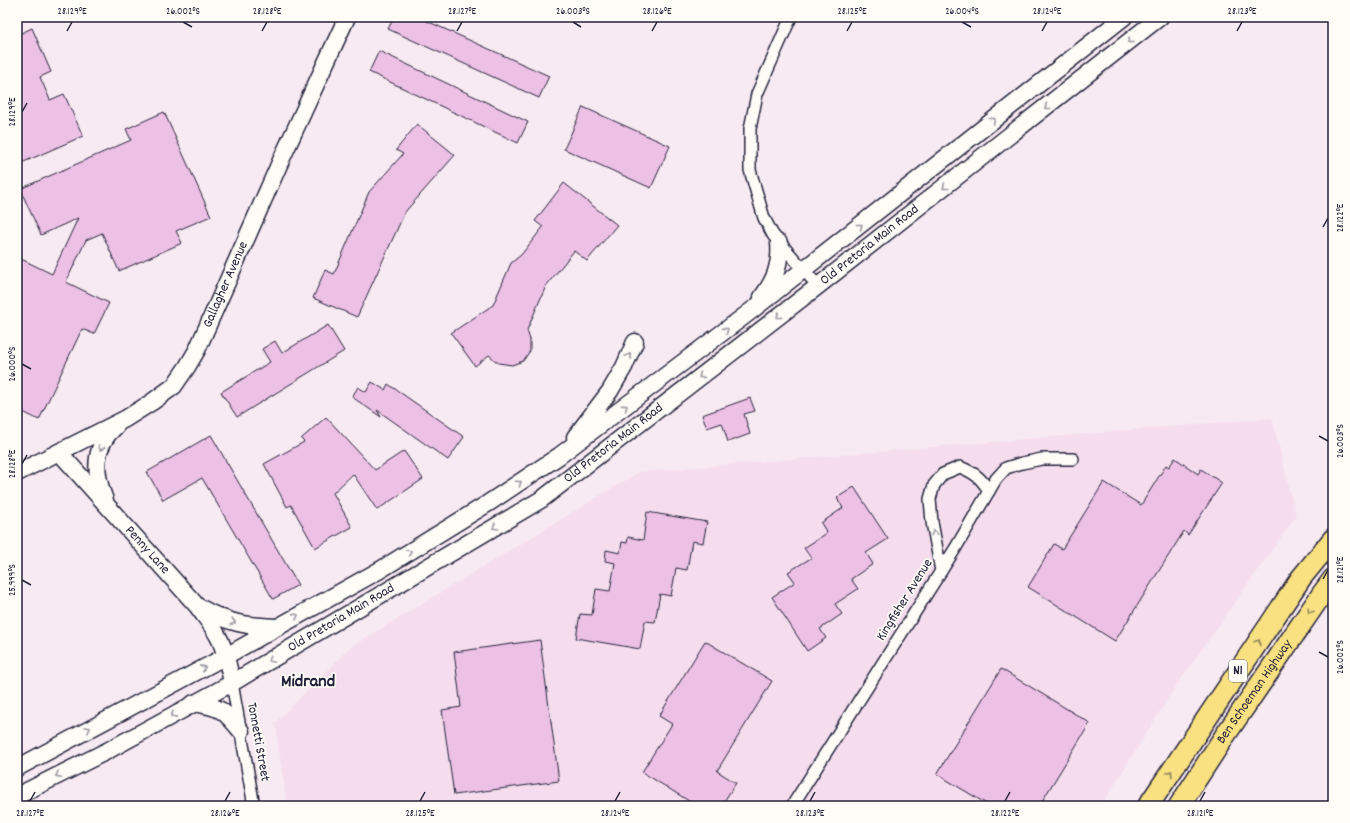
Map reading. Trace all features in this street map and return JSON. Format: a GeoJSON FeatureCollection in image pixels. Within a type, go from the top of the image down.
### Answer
{"type":"FeatureCollection","features":[{"type":"Feature","properties":{"kind":"highway","name":"Ben Schoeman Highway"},"geometry":{"type":"LineString","coordinates":[[1148,806],[1301,578],[1333,539]]}},
{"type":"Feature","properties":{"kind":"highway","name":"Ben Schoeman Highway"},"geometry":{"type":"LineString","coordinates":[[1179,806],[1230,728],[1333,579]]}},
{"type":"Feature","properties":{"kind":"main road","name":"Gallagher Avenue"},"geometry":{"type":"LineString","coordinates":[[17,473],[125,419],[174,386],[194,356],[282,158],[347,17]]}},
{"type":"Feature","properties":{"kind":"main road","name":"Old Pretoria Main Road"},"geometry":{"type":"LineString","coordinates":[[17,768],[226,656],[380,570],[487,504],[559,456],[751,311],[1124,17]]}},
{"type":"Feature","properties":{"kind":"main road","name":"Old Pretoria Main Road"},"geometry":{"type":"LineString","coordinates":[[17,796],[107,751],[232,683],[542,499],[818,286],[1160,17]]}},
{"type":"Feature","properties":{"kind":"main road"},"geometry":{"type":"LineString","coordinates":[[751,311],[770,286],[777,272],[780,258],[779,243]]}},
{"type":"Feature","properties":{"kind":"main road"},"geometry":{"type":"LineString","coordinates":[[559,456],[610,391],[624,367],[635,342]]}},
{"type":"Feature","properties":{"kind":"main road"},"geometry":{"type":"LineString","coordinates":[[109,509],[98,483],[97,462],[101,446],[104,441],[111,431],[125,419]]}},
{"type":"Feature","properties":{"kind":"main road","name":"Penny Lane"},"geometry":{"type":"LineString","coordinates":[[59,452],[198,607],[214,628],[226,656],[232,683]]}},
{"type":"Feature","properties":{"kind":"main road"},"geometry":{"type":"LineString","coordinates":[[198,607],[219,618],[238,624],[276,627]]}},
{"type":"Feature","properties":{"kind":"main road"},"geometry":{"type":"LineString","coordinates":[[194,703],[221,709],[229,716],[241,731]]}},
{"type":"Feature","properties":{"kind":"street"},"geometry":{"type":"LineString","coordinates":[[791,17],[757,94],[749,141],[750,170],[764,218],[779,243],[818,286]]}},
{"type":"Feature","properties":{"kind":"street","name":"Kingfisher Avenue"},"geometry":{"type":"LineString","coordinates":[[792,806],[941,571],[996,479],[1006,468],[1022,463],[1042,459],[1073,458]]}},
{"type":"Feature","properties":{"kind":"street"},"geometry":{"type":"LineString","coordinates":[[941,571],[932,522],[930,499],[934,485],[943,474],[960,467],[978,476],[988,491]]}},
{"type":"Feature","properties":{"kind":"street","name":"Tonnetti Street"},"geometry":{"type":"LineString","coordinates":[[232,683],[254,806]]}},
{"type":"Feature","properties":{"kind":"shaded area"},"geometry":{"type":"Polygon","coordinates":[[[1272,418],[1296,516],[1176,686],[1101,806],[287,806],[275,723],[349,648],[639,472],[1272,418]]]}},
{"type":"Feature","properties":{"kind":"building"},"geometry":{"type":"Polygon","coordinates":[[[394,17],[418,17],[549,76],[539,98],[388,29],[394,17]]]}},
{"type":"Feature","properties":{"kind":"building"},"geometry":{"type":"Polygon","coordinates":[[[32,28],[51,72],[40,77],[50,100],[64,94],[83,136],[17,165],[17,35],[32,28]]]}},
{"type":"Feature","properties":{"kind":"building"},"geometry":{"type":"Polygon","coordinates":[[[379,51],[528,122],[518,143],[369,72],[379,51]]]}},
{"type":"Feature","properties":{"kind":"building"},"geometry":{"type":"Polygon","coordinates":[[[583,107],[670,146],[651,188],[564,149],[583,107]]]}},
{"type":"Feature","properties":{"kind":"building"},"geometry":{"type":"Polygon","coordinates":[[[164,112],[211,216],[176,231],[182,243],[119,271],[102,233],[86,240],[66,282],[109,303],[94,334],[82,329],[39,420],[17,409],[17,257],[52,274],[78,218],[41,235],[20,189],[131,140],[126,129],[164,112]]]}},
{"type":"Feature","properties":{"kind":"building"},"geometry":{"type":"Polygon","coordinates":[[[417,124],[455,155],[405,212],[357,317],[313,298],[325,270],[334,274],[369,192],[403,154],[396,150],[417,124]]]}},
{"type":"Feature","properties":{"kind":"building"},"geometry":{"type":"Polygon","coordinates":[[[564,183],[617,225],[587,261],[574,251],[546,286],[527,330],[530,340],[530,351],[523,361],[512,365],[498,363],[489,355],[475,366],[451,333],[493,305],[511,263],[521,255],[543,227],[535,221],[564,183]]]}},
{"type":"Feature","properties":{"kind":"building"},"geometry":{"type":"Polygon","coordinates":[[[328,325],[344,351],[237,417],[221,392],[270,362],[262,349],[275,341],[282,353],[328,325]]]}},
{"type":"Feature","properties":{"kind":"building"},"geometry":{"type":"Polygon","coordinates":[[[372,382],[385,390],[388,384],[464,437],[448,460],[377,410],[381,417],[352,397],[358,387],[366,392],[372,382]]]}},
{"type":"Feature","properties":{"kind":"building"},"geometry":{"type":"Polygon","coordinates":[[[750,398],[755,411],[744,414],[750,434],[728,442],[722,423],[707,428],[702,415],[750,398]]]}},
{"type":"Feature","properties":{"kind":"building"},"geometry":{"type":"Polygon","coordinates":[[[326,417],[375,470],[404,451],[423,479],[377,510],[353,474],[333,493],[352,527],[315,548],[291,505],[287,507],[264,464],[304,442],[301,439],[326,417]]]}},
{"type":"Feature","properties":{"kind":"building"},"geometry":{"type":"Polygon","coordinates":[[[211,435],[298,585],[273,599],[202,478],[163,500],[147,472],[211,435]]]}},
{"type":"Feature","properties":{"kind":"building"},"geometry":{"type":"Polygon","coordinates":[[[1175,458],[1198,474],[1201,469],[1222,483],[1188,535],[1184,531],[1115,641],[1028,587],[1054,544],[1062,549],[1104,482],[1141,505],[1166,465],[1169,467],[1175,458]]]}},
{"type":"Feature","properties":{"kind":"building"},"geometry":{"type":"Polygon","coordinates":[[[854,487],[888,539],[866,553],[873,564],[851,579],[858,589],[835,604],[842,614],[820,629],[826,638],[807,651],[772,597],[795,582],[788,572],[811,558],[804,548],[827,533],[821,523],[843,508],[837,498],[854,487]]]}},
{"type":"Feature","properties":{"kind":"building"},"geometry":{"type":"Polygon","coordinates":[[[647,512],[707,522],[703,543],[692,541],[687,570],[676,568],[671,596],[660,594],[655,622],[645,621],[640,649],[576,638],[580,614],[592,615],[596,589],[610,591],[615,563],[605,561],[606,550],[620,553],[622,542],[627,543],[628,537],[643,540],[647,512]]]}},
{"type":"Feature","properties":{"kind":"building"},"geometry":{"type":"Polygon","coordinates":[[[540,640],[559,781],[454,795],[442,710],[461,707],[454,652],[540,640]]]}},
{"type":"Feature","properties":{"kind":"building"},"geometry":{"type":"Polygon","coordinates":[[[705,641],[772,681],[717,771],[736,783],[721,806],[697,806],[642,772],[672,724],[659,716],[705,641]]]}},
{"type":"Feature","properties":{"kind":"building"},"geometry":{"type":"Polygon","coordinates":[[[1001,669],[1090,723],[1039,806],[990,806],[937,774],[1001,669]]]}},
{"type":"Feature","properties":{"kind":"district","name":"Midrand"},"geometry":{"type":"Point","coordinates":[308,682]}}]}
